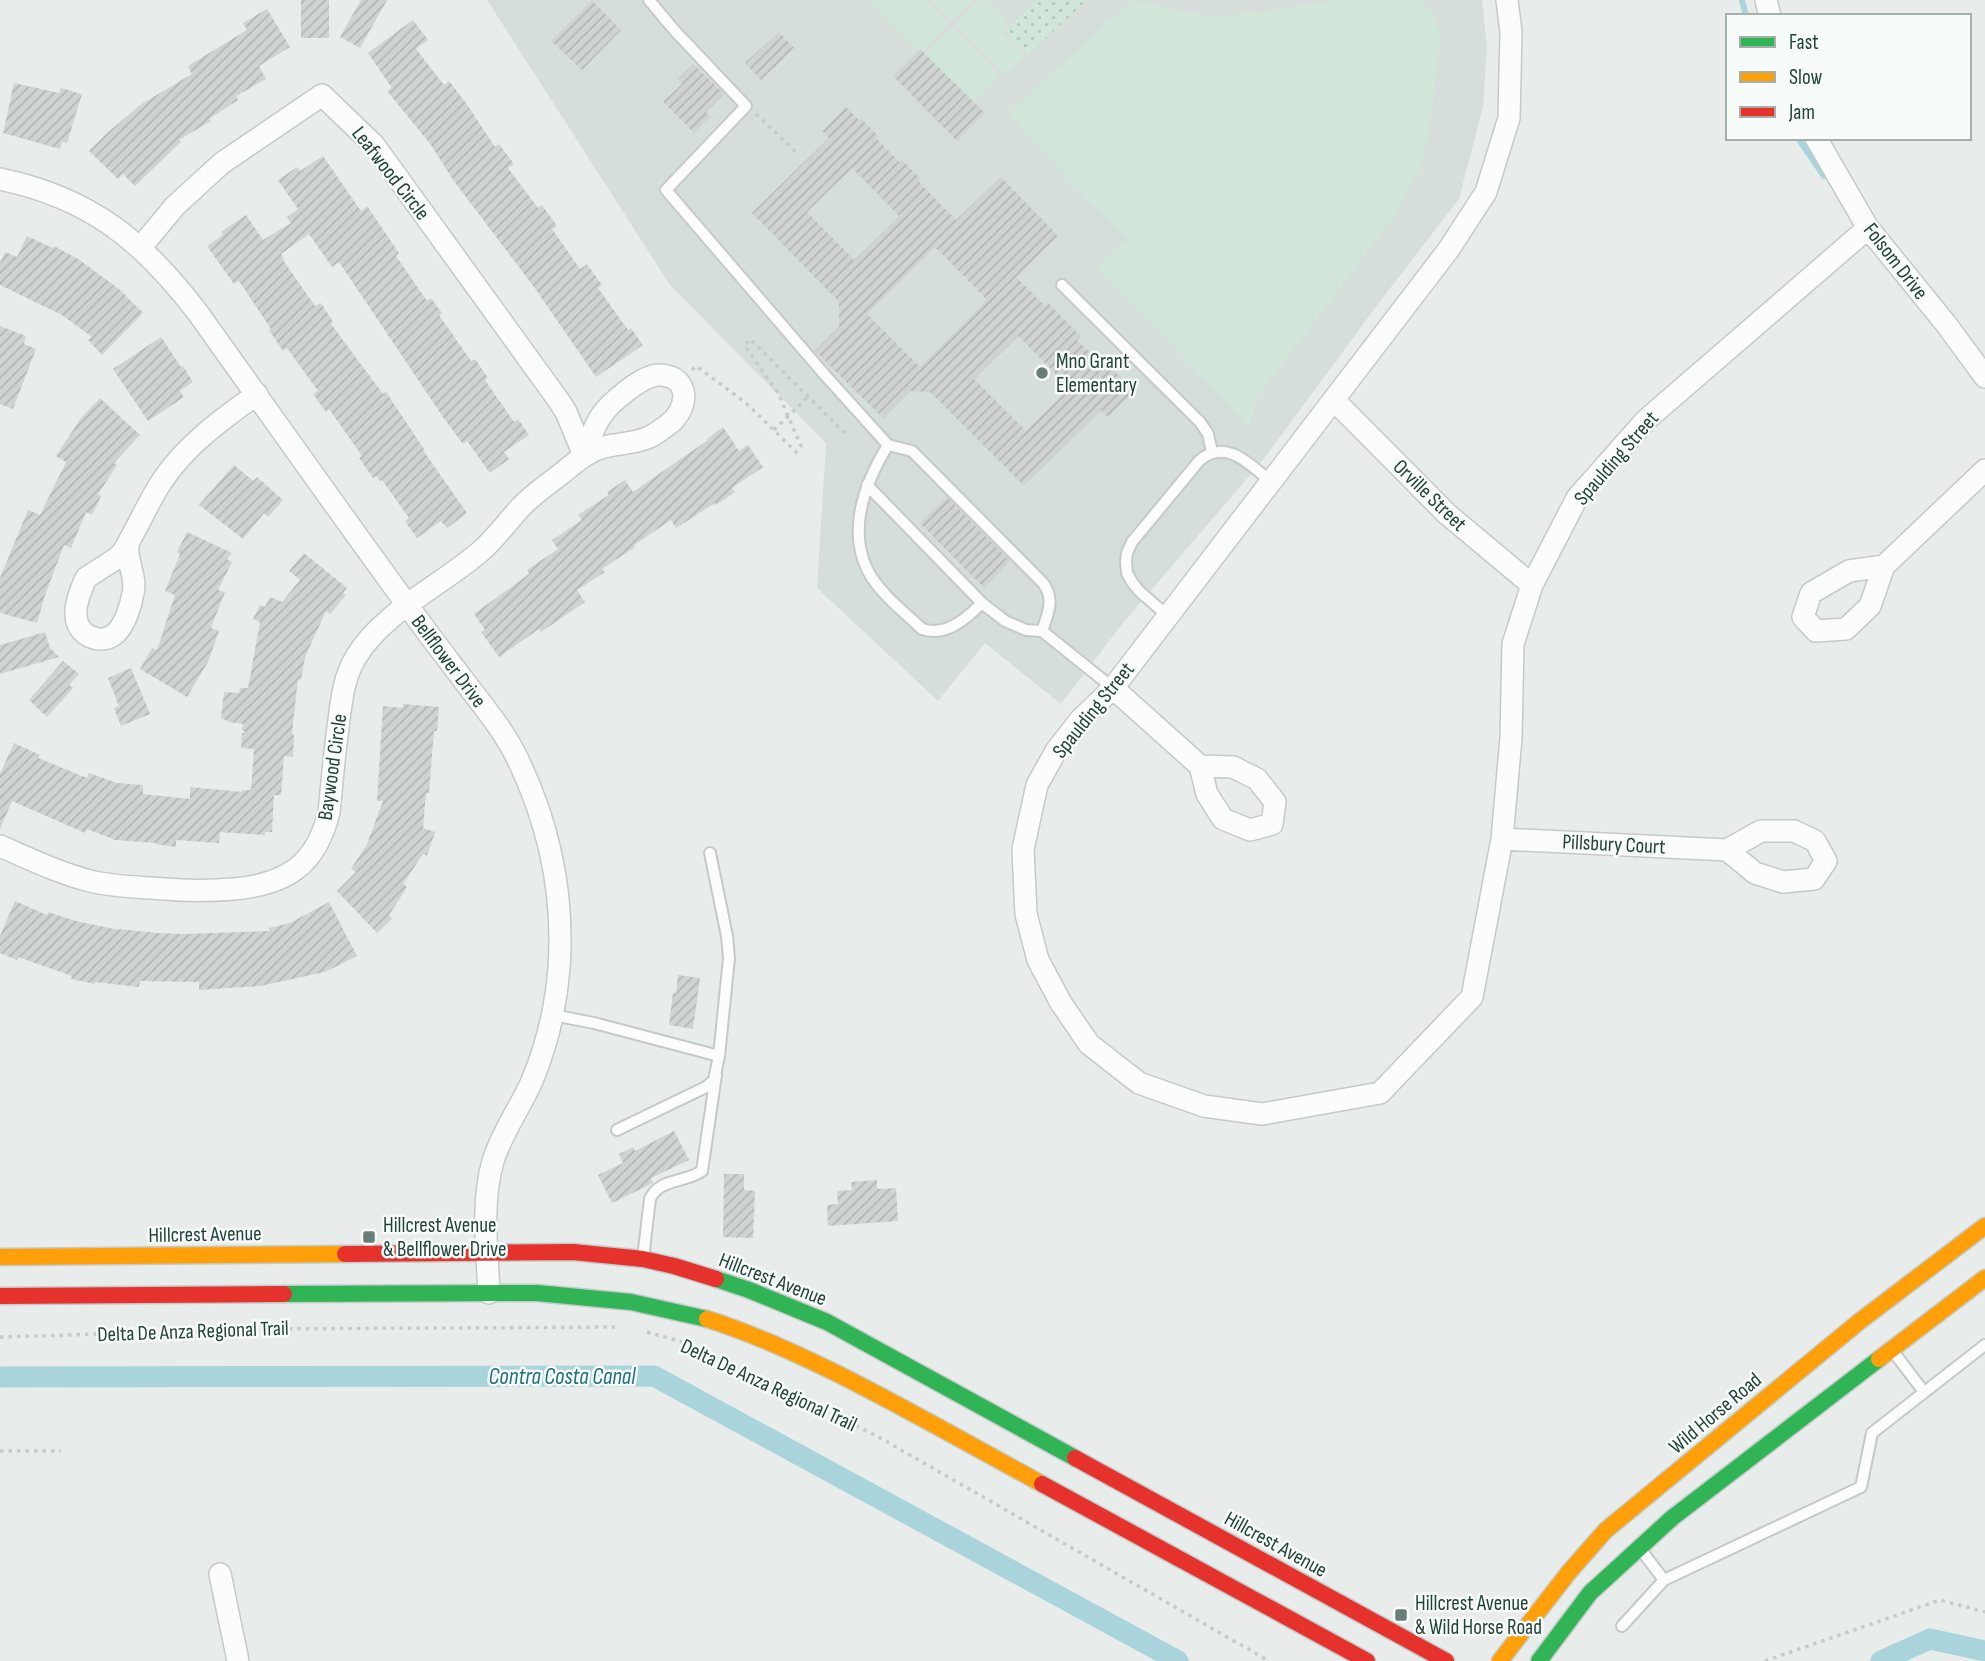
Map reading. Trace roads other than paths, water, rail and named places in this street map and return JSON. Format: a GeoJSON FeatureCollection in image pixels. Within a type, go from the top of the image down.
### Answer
{"type":"FeatureCollection","features":[{"type":"Feature","properties":{"kind":"main road","name":"Wild Horse Road"},"geometry":{"type":"LineString","coordinates":[[1500,1661],[1569,1572],[1606,1530],[1860,1321],[1985,1226]]}},
{"type":"Feature","properties":{"kind":"main road","name":"Hillcrest Avenue"},"geometry":{"type":"LineString","coordinates":[[0,1257],[573,1252],[643,1259],[674,1266],[738,1286],[827,1322],[1446,1661]]}},
{"type":"Feature","properties":{"kind":"main road"},"geometry":{"type":"LineString","coordinates":[[1539,1661],[1590,1593],[1672,1518],[1985,1278]]}},
{"type":"Feature","properties":{"kind":"main road"},"geometry":{"type":"LineString","coordinates":[[0,1296],[489,1293],[580,1295],[658,1308],[723,1324],[792,1352],[876,1393],[1367,1661]]}},
{"type":"Feature","properties":{"kind":"street","name":"Spaulding Street"},"geometry":{"type":"LineString","coordinates":[[1507,0],[1511,32],[1509,118],[1486,192],[1449,249],[1113,688],[1080,720],[1056,751],[1037,785],[1023,849],[1026,915],[1038,960],[1061,1003],[1089,1044],[1139,1083],[1205,1106],[1262,1114],[1380,1093],[1472,997],[1502,839],[1511,738],[1513,644],[1532,585],[1577,498],[1646,420],[1868,228]]}},
{"type":"Feature","properties":{"kind":"street","name":"Leafwood Circle"},"geometry":{"type":"LineString","coordinates":[[141,247],[176,206],[222,163],[322,95],[374,145],[559,401],[568,415],[584,455]]}},
{"type":"Feature","properties":{"kind":"street","name":"Folsom Drive"},"geometry":{"type":"LineString","coordinates":[[1817,140],[1868,228],[1985,377]]}},
{"type":"Feature","properties":{"kind":"street","name":"Bellflower Drive"},"geometry":{"type":"LineString","coordinates":[[0,178],[68,200],[109,223],[141,247],[166,272],[507,740],[519,762],[533,794],[551,852],[557,886],[560,950],[553,1015],[543,1051],[494,1159],[487,1194],[489,1293]]}},
{"type":"Feature","properties":{"kind":"street","name":"Baywood Circle"},"geometry":{"type":"LineString","coordinates":[[0,846],[69,875],[94,882],[137,887],[186,891],[228,890],[262,885],[290,874],[313,852],[325,827],[342,702],[349,671],[365,643],[407,606],[480,552],[530,498],[584,455],[611,445],[644,440],[676,419],[684,399],[680,384],[675,379],[662,375],[645,378],[616,400],[601,416],[593,429],[584,455]]}},
{"type":"Feature","properties":{"kind":"street"},"geometry":{"type":"LineString","coordinates":[[128,545],[152,498],[174,465],[222,420],[257,394]]}},
{"type":"Feature","properties":{"kind":"street","name":"Orville Street"},"geometry":{"type":"LineString","coordinates":[[1334,400],[1447,514],[1532,585]]}},
{"type":"Feature","properties":{"kind":"street"},"geometry":{"type":"LineString","coordinates":[[1884,566],[1985,470]]}},
{"type":"Feature","properties":{"kind":"street"},"geometry":{"type":"LineString","coordinates":[[1113,688],[1200,766]]}},
{"type":"Feature","properties":{"kind":"street","name":"Pillsbury Court"},"geometry":{"type":"LineString","coordinates":[[1502,839],[1727,850]]}},
{"type":"Feature","properties":{"kind":"street"},"geometry":{"type":"LineString","coordinates":[[220,1574],[238,1661]]}},
{"type":"Feature","properties":{"kind":"lane"},"geometry":{"type":"LineString","coordinates":[[649,0],[746,106],[666,190],[888,445],[912,451],[1043,583],[1049,593],[1050,603],[1042,631]]}},
{"type":"Feature","properties":{"kind":"lane"},"geometry":{"type":"LineString","coordinates":[[1062,285],[1200,422],[1209,434],[1212,452]]}},
{"type":"Feature","properties":{"kind":"lane"},"geometry":{"type":"LineString","coordinates":[[888,445],[867,485],[860,511],[861,551],[866,568],[882,590],[922,629],[928,631],[946,630],[982,603]]}},
{"type":"Feature","properties":{"kind":"lane"},"geometry":{"type":"LineString","coordinates":[[1168,616],[1139,591],[1127,573],[1127,553],[1132,542],[1191,471],[1212,452],[1242,457],[1270,482]]}},
{"type":"Feature","properties":{"kind":"lane"},"geometry":{"type":"LineString","coordinates":[[867,485],[982,603],[1005,621],[1026,630],[1042,631],[1113,688]]}},
{"type":"Feature","properties":{"kind":"lane"},"geometry":{"type":"LineString","coordinates":[[643,1259],[653,1193],[658,1187],[702,1171],[719,1056],[729,958],[710,853]]}},
{"type":"Feature","properties":{"kind":"lane"},"geometry":{"type":"LineString","coordinates":[[553,1015],[719,1056]]}},
{"type":"Feature","properties":{"kind":"lane"},"geometry":{"type":"LineString","coordinates":[[617,1130],[706,1087],[716,1075]]}},
{"type":"Feature","properties":{"kind":"lane"},"geometry":{"type":"LineString","coordinates":[[1622,1626],[1664,1580],[1861,1488],[1872,1433],[1985,1345]]}},
{"type":"Feature","properties":{"kind":"lane"},"geometry":{"type":"LineString","coordinates":[[1891,1349],[1924,1392]]}},
{"type":"Feature","properties":{"kind":"lane"},"geometry":{"type":"LineString","coordinates":[[1639,1548],[1664,1580]]}},
{"type":"Feature","properties":{"kind":"waterway"},"geometry":{"type":"LineString","coordinates":[[1742,0],[1746,14]]}},
{"type":"Feature","properties":{"kind":"waterway"},"geometry":{"type":"LineString","coordinates":[[1799,140],[1824,176]]}},
{"type":"Feature","properties":{"kind":"waterway","name":"Contra Costa Canal"},"geometry":{"type":"LineString","coordinates":[[0,1377],[654,1376],[1178,1661]]}},
{"type":"Feature","properties":{"kind":"waterway","name":"Contra Costa Canal"},"geometry":{"type":"LineString","coordinates":[[1881,1661],[1930,1639],[1985,1651]]}},
{"type":"Feature","properties":{"kind":"place","name":"Mno Grant Elementary"},"geometry":{"type":"Point","coordinates":[1042,373]}},
{"type":"Feature","properties":{"kind":"place","name":"Hillcrest Avenue & Bellflower Drive"},"geometry":{"type":"Point","coordinates":[369,1237]}},
{"type":"Feature","properties":{"kind":"place","name":"Hillcrest Avenue & Wild Horse Road"},"geometry":{"type":"Point","coordinates":[1401,1615]}}]}
